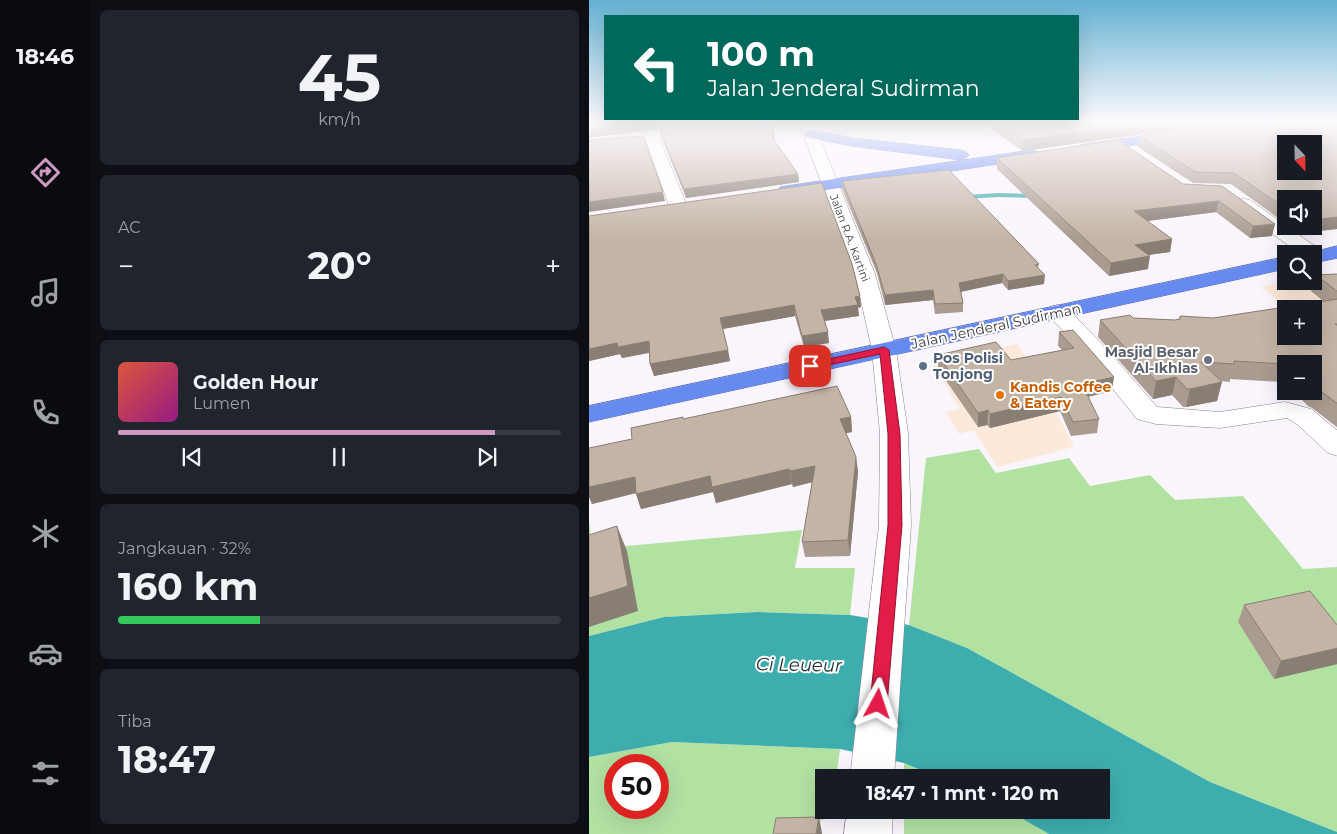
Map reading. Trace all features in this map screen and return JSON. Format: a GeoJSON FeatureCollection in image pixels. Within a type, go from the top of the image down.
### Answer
{"type":"FeatureCollection","features":[{"type":"Feature","properties":{"kind":"highway"},"geometry":{"type":"LineString","coordinates":[[772,193],[997,161]]}},
{"type":"Feature","properties":{"kind":"highway"},"geometry":{"type":"LineString","coordinates":[[658,209],[697,204]]}},
{"type":"Feature","properties":{"kind":"highway"},"geometry":{"type":"LineString","coordinates":[[1322,260],[1337,252]]}},
{"type":"Feature","properties":{"kind":"highway","name":"Jalan Jenderal Sudirman"},"geometry":{"type":"LineString","coordinates":[[589,414],[1277,265]]}},
{"type":"Feature","properties":{"kind":"street"},"geometry":{"type":"LineString","coordinates":[[660,161],[678,206]]}},
{"type":"Feature","properties":{"kind":"street","name":"Jalan R.A. Kartini"},"geometry":{"type":"LineString","coordinates":[[821,161],[865,274],[884,350],[894,434],[895,525],[889,575],[873,769]]}},
{"type":"Feature","properties":{"kind":"street"},"geometry":{"type":"LineString","coordinates":[[1232,195],[1295,245]]}},
{"type":"Feature","properties":{"kind":"street"},"geometry":{"type":"LineString","coordinates":[[1059,312],[1097,353],[1147,413],[1155,416],[1211,421],[1291,410],[1309,418],[1337,448]]}},
{"type":"Feature","properties":{"kind":"shaded area"},"geometry":{"type":"Polygon","coordinates":[[[1325,273],[1337,283],[1337,346],[1322,323],[1322,300],[1278,300],[1261,287],[1277,283],[1277,290],[1322,290],[1322,274],[1325,273]]]}},
{"type":"Feature","properties":{"kind":"shaded area","name":"Kandis Coffee & Eatery"},"geometry":{"type":"Polygon","coordinates":[[[1017,344],[1041,382],[1074,447],[997,467],[974,430],[959,434],[946,412],[960,409],[932,363],[1017,344]]]}},
{"type":"Feature","properties":{"kind":"green space"},"geometry":{"type":"Polygon","coordinates":[[[979,449],[996,473],[1069,458],[1090,486],[1150,475],[1175,500],[1243,496],[1303,569],[1337,567],[1337,832],[1210,782],[967,648],[909,625],[926,458],[979,449]]]}},
{"type":"Feature","properties":{"kind":"green space"},"geometry":{"type":"Polygon","coordinates":[[[589,521],[593,549],[802,530],[795,568],[855,568],[850,615],[758,612],[664,617],[589,636],[589,521]]]}},
{"type":"Feature","properties":{"kind":"green space"},"geometry":{"type":"Polygon","coordinates":[[[672,742],[840,749],[837,769],[815,769],[815,819],[825,819],[780,834],[589,834],[589,757],[604,754],[604,819],[669,819],[669,754],[606,754],[672,742]]]}},
{"type":"Feature","properties":{"kind":"green space"},"geometry":{"type":"Polygon","coordinates":[[[904,763],[918,769],[904,769],[904,763]]]}},
{"type":"Feature","properties":{"kind":"green space"},"geometry":{"type":"Polygon","coordinates":[[[904,819],[1023,819],[1049,834],[904,834],[904,819]]]}},
{"type":"Feature","properties":{"kind":"water","name":"Ci Leueur"},"geometry":{"type":"Polygon","coordinates":[[[758,612],[850,615],[909,625],[967,648],[1210,782],[1337,832],[1337,834],[1049,834],[1023,819],[1110,819],[1110,769],[918,769],[904,763],[840,749],[672,742],[589,757],[589,636],[664,617],[758,612]]]}},
{"type":"Feature","properties":{"kind":"building"},"geometry":{"type":"Polygon","coordinates":[[[589,161],[652,161],[663,192],[589,202],[589,161]]]}},
{"type":"Feature","properties":{"kind":"building"},"geometry":{"type":"Polygon","coordinates":[[[672,161],[789,161],[798,174],[684,189],[672,161]]]}},
{"type":"Feature","properties":{"kind":"building"},"geometry":{"type":"Polygon","coordinates":[[[1000,161],[1149,161],[1183,184],[1222,186],[1275,224],[1253,226],[1219,201],[1134,211],[1172,239],[1135,245],[1150,256],[1111,263],[1000,161]]]}},
{"type":"Feature","properties":{"kind":"building"},"geometry":{"type":"Polygon","coordinates":[[[1178,161],[1277,161],[1277,180],[1322,180],[1322,161],[1338,161],[1338,217],[1322,219],[1322,190],[1277,190],[1277,203],[1234,173],[1195,172],[1178,161]]]}},
{"type":"Feature","properties":{"kind":"building"},"geometry":{"type":"Polygon","coordinates":[[[949,170],[1039,264],[1035,265],[1045,275],[1008,281],[1003,274],[959,283],[963,303],[935,304],[933,290],[885,295],[876,264],[842,181],[949,170]]]}},
{"type":"Feature","properties":{"kind":"building"},"geometry":{"type":"Polygon","coordinates":[[[822,183],[852,264],[860,296],[855,297],[858,305],[821,310],[828,332],[802,336],[794,305],[720,318],[728,350],[650,364],[649,341],[618,347],[617,343],[589,349],[589,216],[822,183]]]}},
{"type":"Feature","properties":{"kind":"building"},"geometry":{"type":"Polygon","coordinates":[[[1338,274],[1338,292],[1322,280],[1322,275],[1338,274]]]}},
{"type":"Feature","properties":{"kind":"building"},"geometry":{"type":"Polygon","coordinates":[[[1338,299],[1338,324],[1335,324],[1338,326],[1338,404],[1322,392],[1322,355],[1277,355],[1277,364],[1234,361],[1234,364],[1201,362],[1222,382],[1187,389],[1176,377],[1156,381],[1100,320],[1130,315],[1133,318],[1175,320],[1180,319],[1180,316],[1213,318],[1277,308],[1277,345],[1322,345],[1322,301],[1338,299]]]}},
{"type":"Feature","properties":{"kind":"building"},"geometry":{"type":"Polygon","coordinates":[[[1073,330],[1114,377],[1082,384],[1099,419],[1073,422],[1061,397],[990,414],[988,410],[978,413],[938,355],[996,342],[1011,360],[1074,348],[1059,332],[1073,330]]]}},
{"type":"Feature","properties":{"kind":"building"},"geometry":{"type":"Polygon","coordinates":[[[837,386],[851,417],[840,419],[856,457],[848,540],[802,542],[815,466],[790,471],[789,469],[712,487],[710,476],[636,494],[635,477],[589,487],[589,448],[632,439],[631,428],[683,417],[683,419],[837,386]]]}},
{"type":"Feature","properties":{"kind":"building"},"geometry":{"type":"Polygon","coordinates":[[[617,526],[628,586],[589,598],[589,535],[617,526]]]}},
{"type":"Feature","properties":{"kind":"building"},"geometry":{"type":"Polygon","coordinates":[[[1310,591],[1338,626],[1338,648],[1281,661],[1244,605],[1310,591]]]}},
{"type":"Feature","properties":{"kind":"building"},"geometry":{"type":"Polygon","coordinates":[[[815,817],[815,819],[819,819],[816,834],[773,834],[776,818],[815,817]]]}},
{"type":"Feature","properties":{"kind":"waterway"},"geometry":{"type":"LineString","coordinates":[[965,197],[998,195],[1036,196]]}},
{"type":"Feature","properties":{"kind":"place","name":"Masjid Besar Al-Ikhlas"},"geometry":{"type":"Point","coordinates":[1208,360]}},
{"type":"Feature","properties":{"kind":"place","name":"Pos Polisi Tonjong"},"geometry":{"type":"Point","coordinates":[923,366]}},
{"type":"Feature","properties":{"kind":"place","name":"Kandis Coffee & Eatery"},"geometry":{"type":"Point","coordinates":[1000,395]}},
{"type":"Feature","properties":{"kind":"route"},"geometry":{"type":"LineString","coordinates":[[810,366],[884,350],[894,434],[895,525],[878,704]]}}]}
